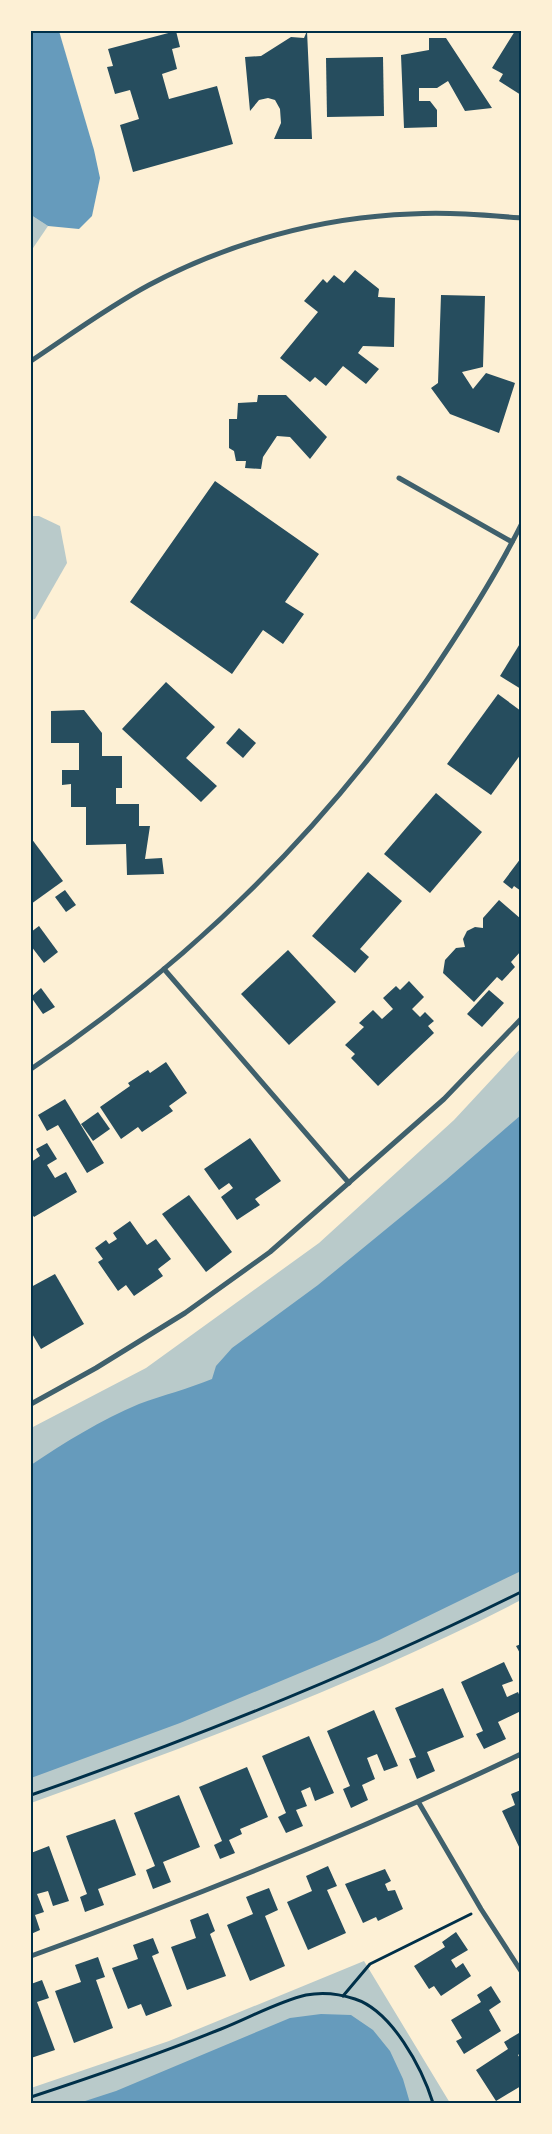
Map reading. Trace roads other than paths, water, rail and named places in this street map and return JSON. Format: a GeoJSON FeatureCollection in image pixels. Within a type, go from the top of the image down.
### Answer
{"type":"FeatureCollection","features":[{"type":"Feature","properties":{"kind":"street"},"geometry":{"type":"LineString","coordinates":[[31,361],[103,312],[150,284],[212,256],[276,235],[343,221],[410,214],[467,214],[521,218]]}},
{"type":"Feature","properties":{"kind":"street"},"geometry":{"type":"LineString","coordinates":[[399,478],[512,542]]}},
{"type":"Feature","properties":{"kind":"street"},"geometry":{"type":"LineString","coordinates":[[31,1069],[75,1039],[164,969],[248,896],[329,807],[393,728],[456,637],[521,525]]}},
{"type":"Feature","properties":{"kind":"street"},"geometry":{"type":"LineString","coordinates":[[164,969],[348,1184]]}},
{"type":"Feature","properties":{"kind":"street"},"geometry":{"type":"LineString","coordinates":[[31,1404],[96,1368],[185,1313],[270,1252],[444,1099],[521,1019]]}},
{"type":"Feature","properties":{"kind":"street"},"geometry":{"type":"LineString","coordinates":[[31,1956],[196,1894],[419,1802],[521,1754]]}},
{"type":"Feature","properties":{"kind":"street"},"geometry":{"type":"LineString","coordinates":[[419,1802],[521,1971]]}},
{"type":"Feature","properties":{"kind":"water"},"geometry":{"type":"Polygon","coordinates":[[[31,31],[59,31],[94,150],[100,178],[92,216],[79,229],[48,226],[31,215],[31,31]]]}},
{"type":"Feature","properties":{"kind":"water"},"geometry":{"type":"Polygon","coordinates":[[[521,1115],[521,1571],[379,1640],[180,1723],[31,1778],[31,1465],[84,1432],[125,1410],[212,1379],[216,1366],[232,1348],[318,1285],[446,1180],[521,1115]]]}},
{"type":"Feature","properties":{"kind":"water"},"geometry":{"type":"Polygon","coordinates":[[[321,2014],[351,2015],[373,2030],[390,2051],[403,2079],[410,2103],[79,2103],[116,2091],[290,2018],[321,2014]]]}}]}
